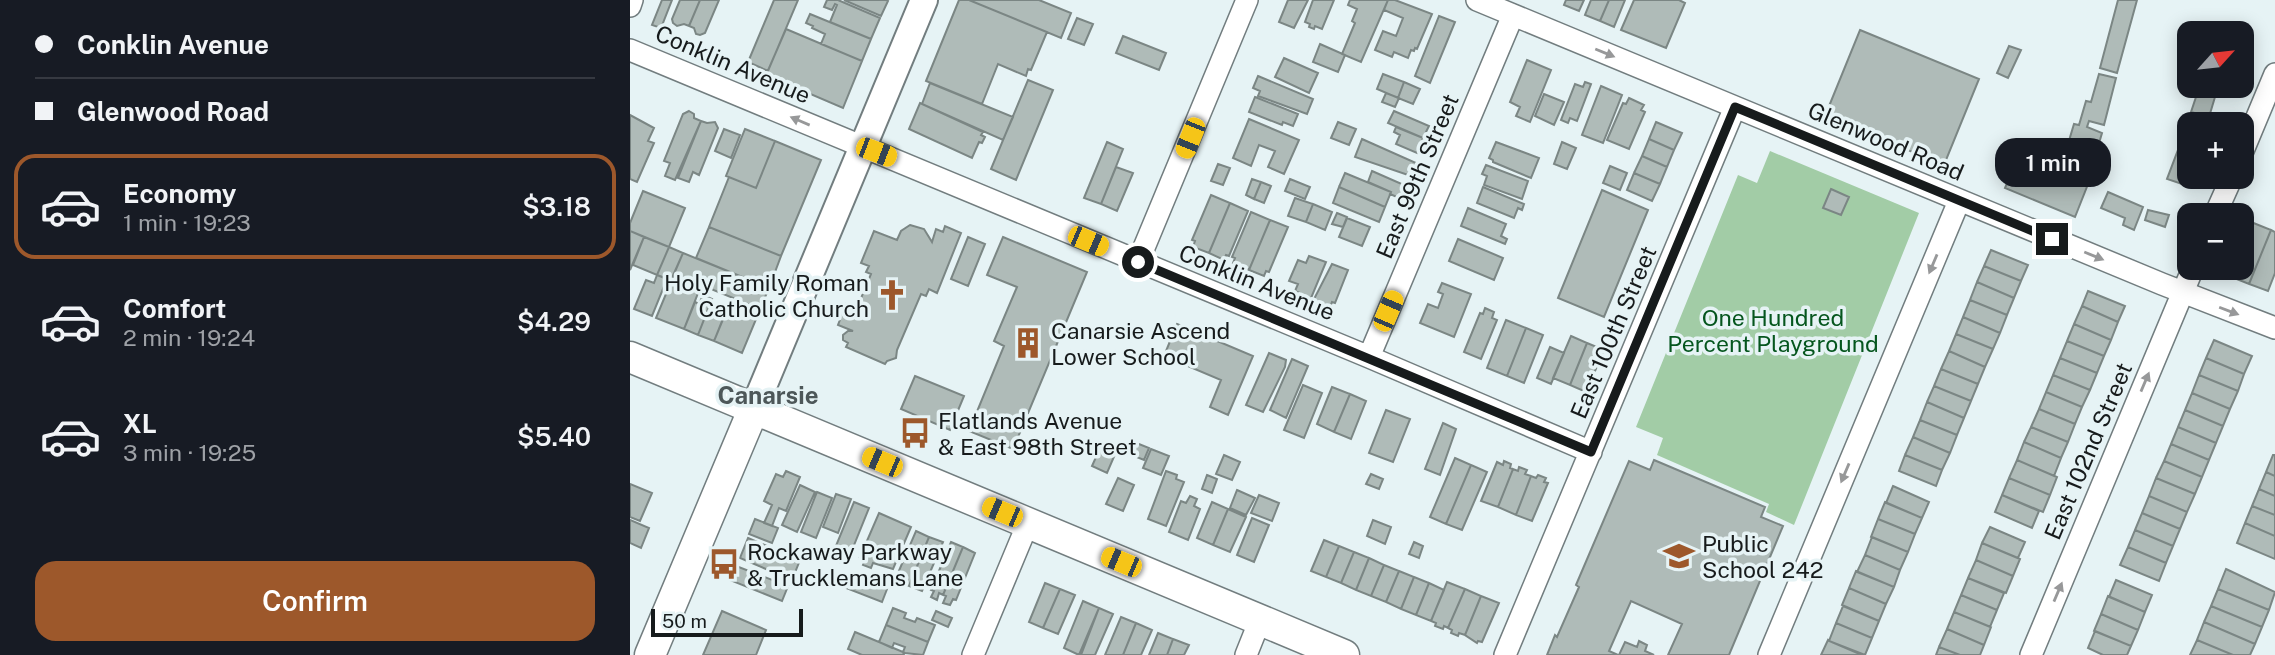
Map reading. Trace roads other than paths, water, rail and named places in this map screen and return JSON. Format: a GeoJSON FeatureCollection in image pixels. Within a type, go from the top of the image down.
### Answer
{"type":"FeatureCollection","features":[{"type":"Feature","properties":{"kind":"main road"},"geometry":{"type":"LineString","coordinates":[[630,356],[1344,655]]}},
{"type":"Feature","properties":{"kind":"main road"},"geometry":{"type":"LineString","coordinates":[[650,655],[754,408]]}},
{"type":"Feature","properties":{"kind":"street"},"geometry":{"type":"LineString","coordinates":[[630,6],[632,0]]}},
{"type":"Feature","properties":{"kind":"street"},"geometry":{"type":"LineString","coordinates":[[754,408],[924,0]]}},
{"type":"Feature","properties":{"kind":"street"},"geometry":{"type":"LineString","coordinates":[[1138,262],[1247,0]]}},
{"type":"Feature","properties":{"kind":"street","name":"Glenwood Road"},"geometry":{"type":"LineString","coordinates":[[1477,0],[1959,201],[2275,328]]}},
{"type":"Feature","properties":{"kind":"street","name":"East 99th Street"},"geometry":{"type":"LineString","coordinates":[[1369,357],[1513,15]]}},
{"type":"Feature","properties":{"kind":"street","name":"Conklin Avenue"},"geometry":{"type":"LineString","coordinates":[[630,50],[1591,452]]}},
{"type":"Feature","properties":{"kind":"street"},"geometry":{"type":"LineString","coordinates":[[2254,124],[2275,74]]}},
{"type":"Feature","properties":{"kind":"street","name":"East 100th Street"},"geometry":{"type":"LineString","coordinates":[[1505,655],[1735,107]]}},
{"type":"Feature","properties":{"kind":"street"},"geometry":{"type":"LineString","coordinates":[[1769,655],[1959,201]]}},
{"type":"Feature","properties":{"kind":"street","name":"East 102nd Street"},"geometry":{"type":"LineString","coordinates":[[2031,655],[2188,280]]}},
{"type":"Feature","properties":{"kind":"street"},"geometry":{"type":"LineString","coordinates":[[973,655],[1028,523]]}},
{"type":"Feature","properties":{"kind":"street"},"geometry":{"type":"LineString","coordinates":[[1246,655],[1261,620]]}},
{"type":"Feature","properties":{"kind":"place","name":"Holy Family Roman Catholic Church"},"geometry":{"type":"Point","coordinates":[892,295]}},
{"type":"Feature","properties":{"kind":"place","name":"Canarsie Ascend Lower School"},"geometry":{"type":"Point","coordinates":[1028,343]}},
{"type":"Feature","properties":{"kind":"place","name":"Flatlands Avenue & East 98th Street"},"geometry":{"type":"Point","coordinates":[915,433]}},
{"type":"Feature","properties":{"kind":"place","name":"Public School 242"},"geometry":{"type":"Point","coordinates":[1679,556]}},
{"type":"Feature","properties":{"kind":"place","name":"Rockaway Parkway & Trucklemans Lane"},"geometry":{"type":"Point","coordinates":[724,564]}},
{"type":"Feature","properties":{"kind":"district","name":"Canarsie"},"geometry":{"type":"Point","coordinates":[768,395]}},
{"type":"Feature","properties":{"kind":"park label","name":"One Hundred Percent Playground"},"geometry":{"type":"Point","coordinates":[1773,330]}}]}
